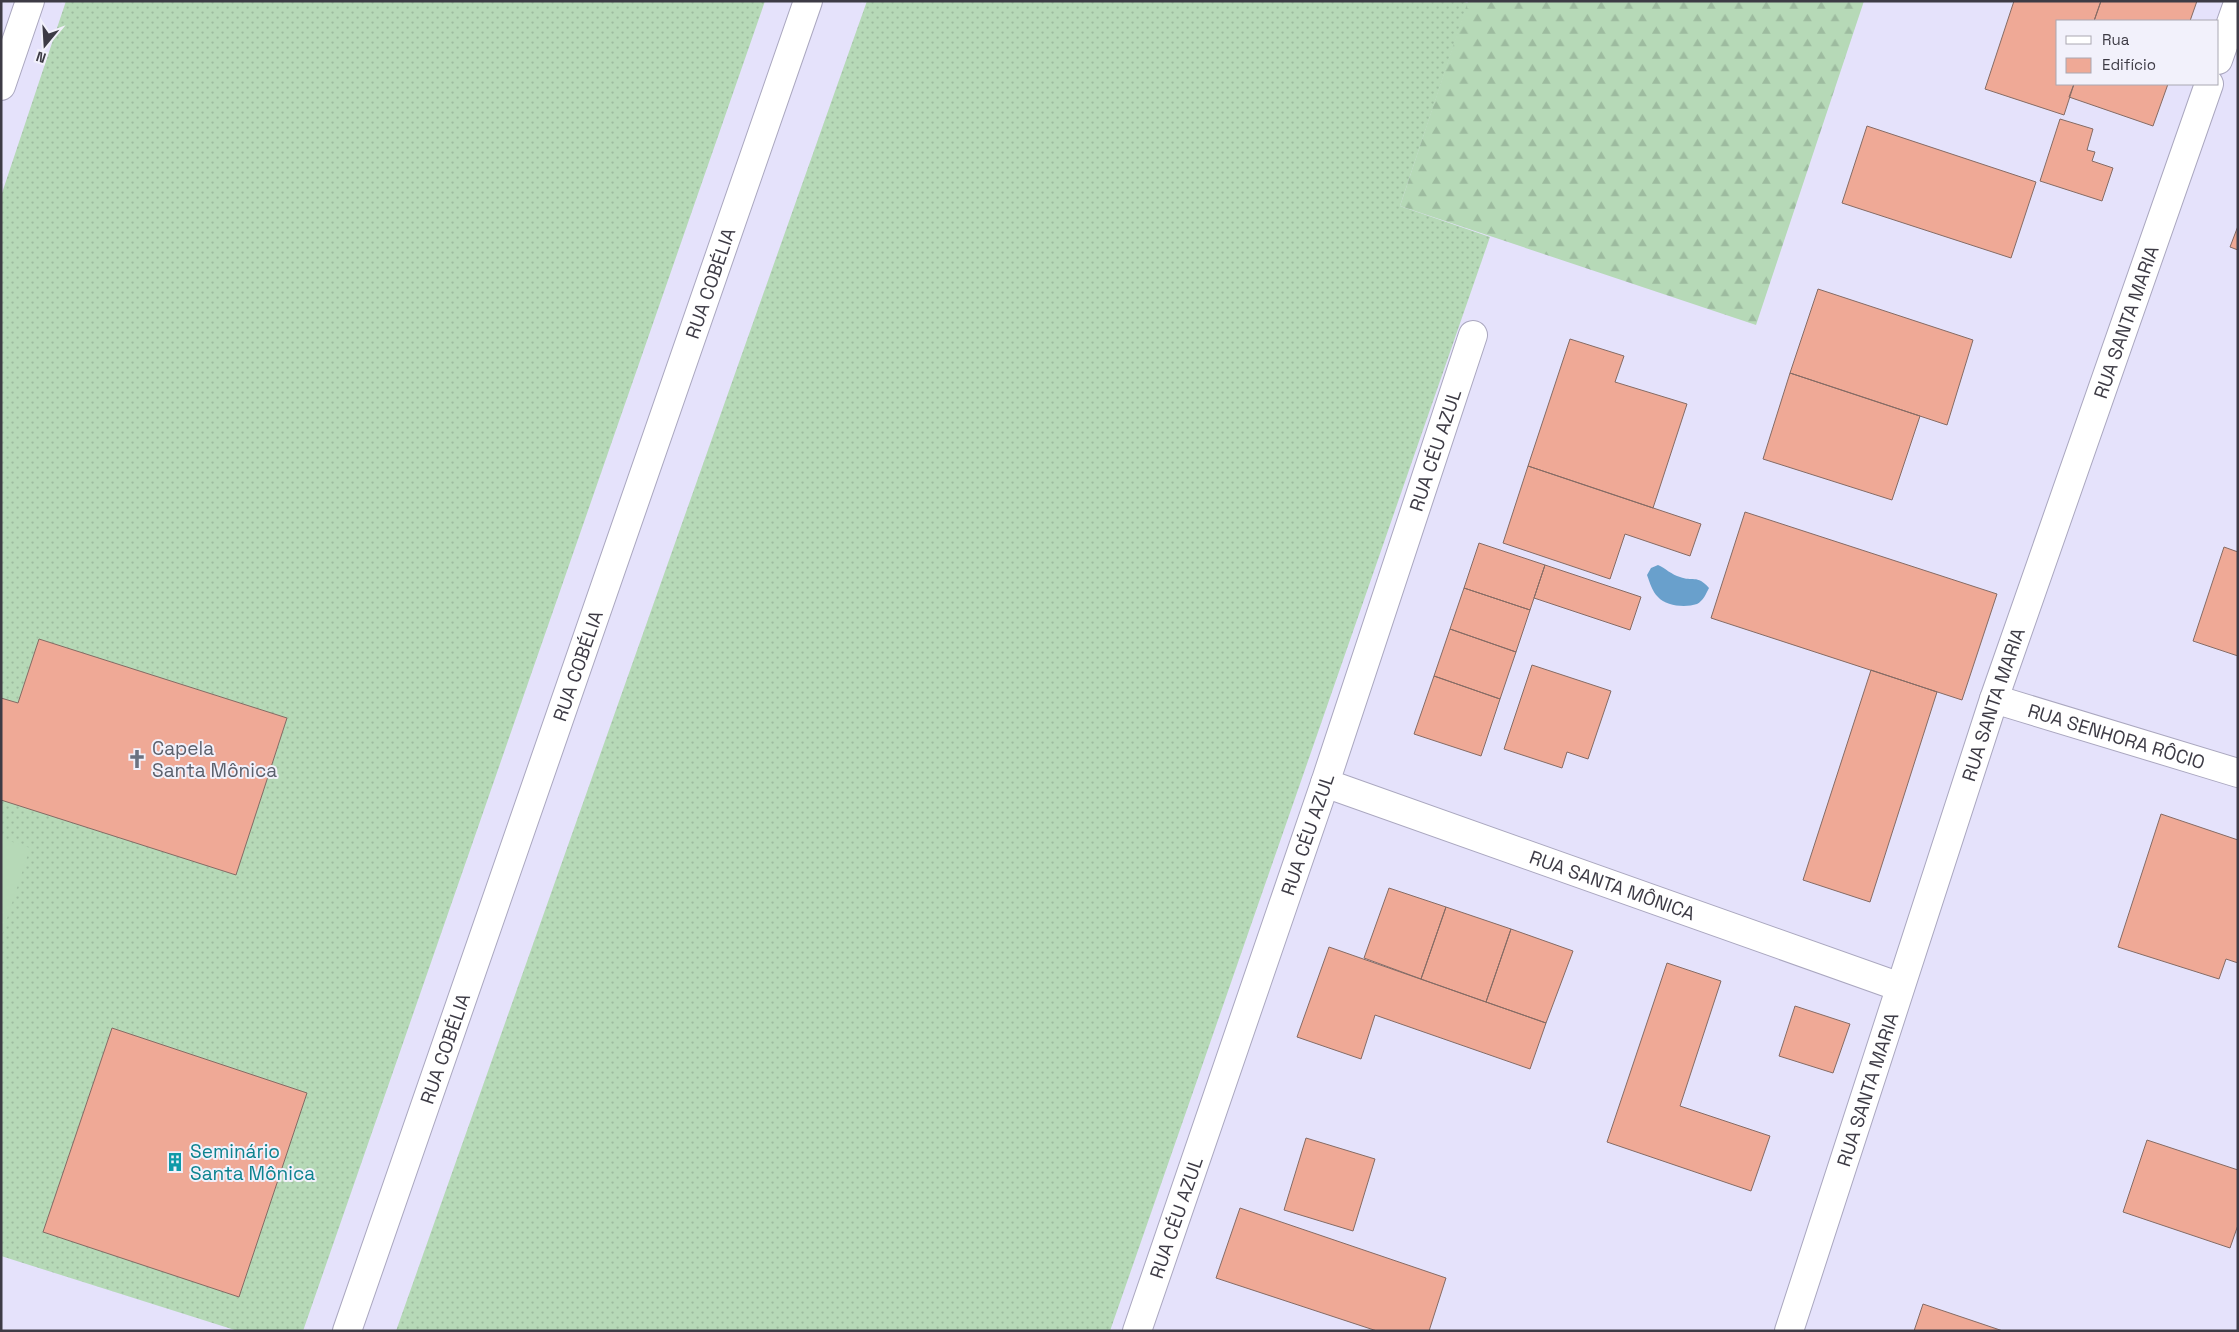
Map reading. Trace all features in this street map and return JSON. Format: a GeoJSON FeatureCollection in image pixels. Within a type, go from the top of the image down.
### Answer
{"type":"FeatureCollection","features":[{"type":"Feature","properties":{"kind":"street"},"geometry":{"type":"LineString","coordinates":[[1,86],[30,1]]}},
{"type":"Feature","properties":{"kind":"street","name":"RUA COBÉLIA"},"geometry":{"type":"LineString","coordinates":[[347,1331],[808,1]]}},
{"type":"Feature","properties":{"kind":"street"},"geometry":{"type":"LineString","coordinates":[[2219,57],[2238,3]]}},
{"type":"Feature","properties":{"kind":"street","name":"RUA SANTA MARIA"},"geometry":{"type":"LineString","coordinates":[[1789,1331],[1994,699],[2210,85]]}},
{"type":"Feature","properties":{"kind":"street","name":"RUA CÉU AZUL"},"geometry":{"type":"LineString","coordinates":[[1136,1331],[1325,783],[1473,336]]}},
{"type":"Feature","properties":{"kind":"street","name":"RUA SENHORA RÔCIO"},"geometry":{"type":"LineString","coordinates":[[1994,699],[2238,773]]}},
{"type":"Feature","properties":{"kind":"street","name":"RUA SANTA MÔNICA"},"geometry":{"type":"LineString","coordinates":[[1325,783],[1900,987]]}},
{"type":"Feature","properties":{"kind":"green space"},"geometry":{"type":"Polygon","coordinates":[[[66,1],[765,1],[303,1331],[238,1331],[1,1256],[1,196],[66,1]]]}},
{"type":"Feature","properties":{"kind":"green space"},"geometry":{"type":"Polygon","coordinates":[[[867,1],[1461,1],[1468,3],[1400,206],[1490,237],[1110,1331],[396,1331],[867,1]]]}},
{"type":"Feature","properties":{"kind":"green space"},"geometry":{"type":"Polygon","coordinates":[[[1468,1],[1864,1],[1756,325],[1400,206],[1468,1]]]}},
{"type":"Feature","properties":{"kind":"green space"},"geometry":{"type":"Polygon","coordinates":[[[1,838],[30,848],[1,937],[1,838]]]}},
{"type":"Feature","properties":{"kind":"water"},"geometry":{"type":"Polygon","coordinates":[[[1658,565],[1677,576],[1698,580],[1705,584],[1709,588],[1703,599],[1697,604],[1687,606],[1671,604],[1661,600],[1651,587],[1647,575],[1651,568],[1658,565]]]}},
{"type":"Feature","properties":{"kind":"building"},"geometry":{"type":"Polygon","coordinates":[[[2014,1],[2101,1],[2094,20],[2056,20],[2056,85],[2074,85],[2064,115],[1985,89],[2014,1]]]}},
{"type":"Feature","properties":{"kind":"building"},"geometry":{"type":"Polygon","coordinates":[[[2101,1],[2197,1],[2190,20],[2094,20],[2101,1]]]}},
{"type":"Feature","properties":{"kind":"building"},"geometry":{"type":"Polygon","coordinates":[[[2074,85],[2168,85],[2153,126],[2069,97],[2074,85]]]}},
{"type":"Feature","properties":{"kind":"building"},"geometry":{"type":"Polygon","coordinates":[[[2060,119],[2093,129],[2087,150],[2095,152],[2092,161],[2113,168],[2102,201],[2040,181],[2060,119]]]}},
{"type":"Feature","properties":{"kind":"building"},"geometry":{"type":"Polygon","coordinates":[[[1867,126],[2036,182],[2011,258],[1842,203],[1867,126]]]}},
{"type":"Feature","properties":{"kind":"building"},"geometry":{"type":"Polygon","coordinates":[[[2238,226],[2238,250],[2230,247],[2238,226]]]}},
{"type":"Feature","properties":{"kind":"building"},"geometry":{"type":"Polygon","coordinates":[[[1818,289],[1973,340],[1947,425],[1790,373],[1818,289]]]}},
{"type":"Feature","properties":{"kind":"building"},"geometry":{"type":"Polygon","coordinates":[[[1570,339],[1624,356],[1615,382],[1687,404],[1653,508],[1528,466],[1570,339]]]}},
{"type":"Feature","properties":{"kind":"building"},"geometry":{"type":"Polygon","coordinates":[[[1790,373],[1920,416],[1892,500],[1763,459],[1790,373]]]}},
{"type":"Feature","properties":{"kind":"building"},"geometry":{"type":"Polygon","coordinates":[[[1528,466],[1701,524],[1690,556],[1625,534],[1610,579],[1503,543],[1528,466]]]}},
{"type":"Feature","properties":{"kind":"building"},"geometry":{"type":"Polygon","coordinates":[[[1745,512],[1997,594],[1962,700],[1711,618],[1745,512]]]}},
{"type":"Feature","properties":{"kind":"building"},"geometry":{"type":"Polygon","coordinates":[[[1479,543],[1545,565],[1530,610],[1464,588],[1479,543]]]}},
{"type":"Feature","properties":{"kind":"building"},"geometry":{"type":"Polygon","coordinates":[[[2224,547],[2238,552],[2238,656],[2193,641],[2224,547]]]}},
{"type":"Feature","properties":{"kind":"building"},"geometry":{"type":"Polygon","coordinates":[[[1545,565],[1641,597],[1630,630],[1534,598],[1545,565]]]}},
{"type":"Feature","properties":{"kind":"building"},"geometry":{"type":"Polygon","coordinates":[[[1464,588],[1530,610],[1516,652],[1450,629],[1464,588]]]}},
{"type":"Feature","properties":{"kind":"building"},"geometry":{"type":"Polygon","coordinates":[[[1450,629],[1516,652],[1500,699],[1434,676],[1450,629]]]}},
{"type":"Feature","properties":{"kind":"building","name":"Capela Santa Mônica"},"geometry":{"type":"Polygon","coordinates":[[[39,639],[287,718],[236,875],[1,800],[1,698],[18,703],[39,639]]]}},
{"type":"Feature","properties":{"kind":"building"},"geometry":{"type":"Polygon","coordinates":[[[1532,665],[1611,691],[1588,759],[1567,752],[1562,768],[1504,749],[1532,665]]]}},
{"type":"Feature","properties":{"kind":"building"},"geometry":{"type":"Polygon","coordinates":[[[1871,670],[1937,692],[1870,902],[1803,880],[1871,670]]]}},
{"type":"Feature","properties":{"kind":"building"},"geometry":{"type":"Polygon","coordinates":[[[1434,676],[1500,699],[1481,756],[1414,734],[1434,676]]]}},
{"type":"Feature","properties":{"kind":"building"},"geometry":{"type":"Polygon","coordinates":[[[2161,814],[2238,840],[2238,963],[2226,959],[2219,979],[2118,947],[2161,814]]]}},
{"type":"Feature","properties":{"kind":"building"},"geometry":{"type":"Polygon","coordinates":[[[1389,888],[1446,907],[1421,979],[1364,958],[1389,888]]]}},
{"type":"Feature","properties":{"kind":"building"},"geometry":{"type":"Polygon","coordinates":[[[1446,907],[1511,929],[1486,1002],[1421,979],[1446,907]]]}},
{"type":"Feature","properties":{"kind":"building"},"geometry":{"type":"Polygon","coordinates":[[[1511,929],[1573,951],[1546,1023],[1486,1002],[1511,929]]]}},
{"type":"Feature","properties":{"kind":"building"},"geometry":{"type":"Polygon","coordinates":[[[1329,947],[1546,1023],[1530,1069],[1375,1015],[1361,1059],[1297,1037],[1329,947]]]}},
{"type":"Feature","properties":{"kind":"building"},"geometry":{"type":"Polygon","coordinates":[[[1667,963],[1721,981],[1680,1106],[1770,1136],[1751,1191],[1607,1142],[1667,963]]]}},
{"type":"Feature","properties":{"kind":"building"},"geometry":{"type":"Polygon","coordinates":[[[1795,1006],[1850,1024],[1833,1073],[1779,1056],[1795,1006]]]}},
{"type":"Feature","properties":{"kind":"building","name":"Seminário Santa Mônica"},"geometry":{"type":"Polygon","coordinates":[[[112,1028],[307,1093],[239,1297],[43,1232],[112,1028]]]}},
{"type":"Feature","properties":{"kind":"building"},"geometry":{"type":"Polygon","coordinates":[[[1306,1138],[1375,1159],[1353,1231],[1284,1210],[1306,1138]]]}},
{"type":"Feature","properties":{"kind":"building"},"geometry":{"type":"Polygon","coordinates":[[[2147,1140],[2238,1170],[2238,1225],[2230,1248],[2123,1212],[2147,1140]]]}},
{"type":"Feature","properties":{"kind":"building"},"geometry":{"type":"Polygon","coordinates":[[[1240,1208],[1446,1278],[1429,1331],[1377,1331],[1216,1278],[1240,1208]]]}},
{"type":"Feature","properties":{"kind":"building"},"geometry":{"type":"Polygon","coordinates":[[[1923,1304],[2003,1331],[1914,1331],[1923,1304]]]}},
{"type":"Feature","properties":{"kind":"place","name":"Capela Santa Mônica"},"geometry":{"type":"Point","coordinates":[137,759]}},
{"type":"Feature","properties":{"kind":"place","name":"Seminário Santa Mônica"},"geometry":{"type":"Point","coordinates":[175,1162]}}]}
